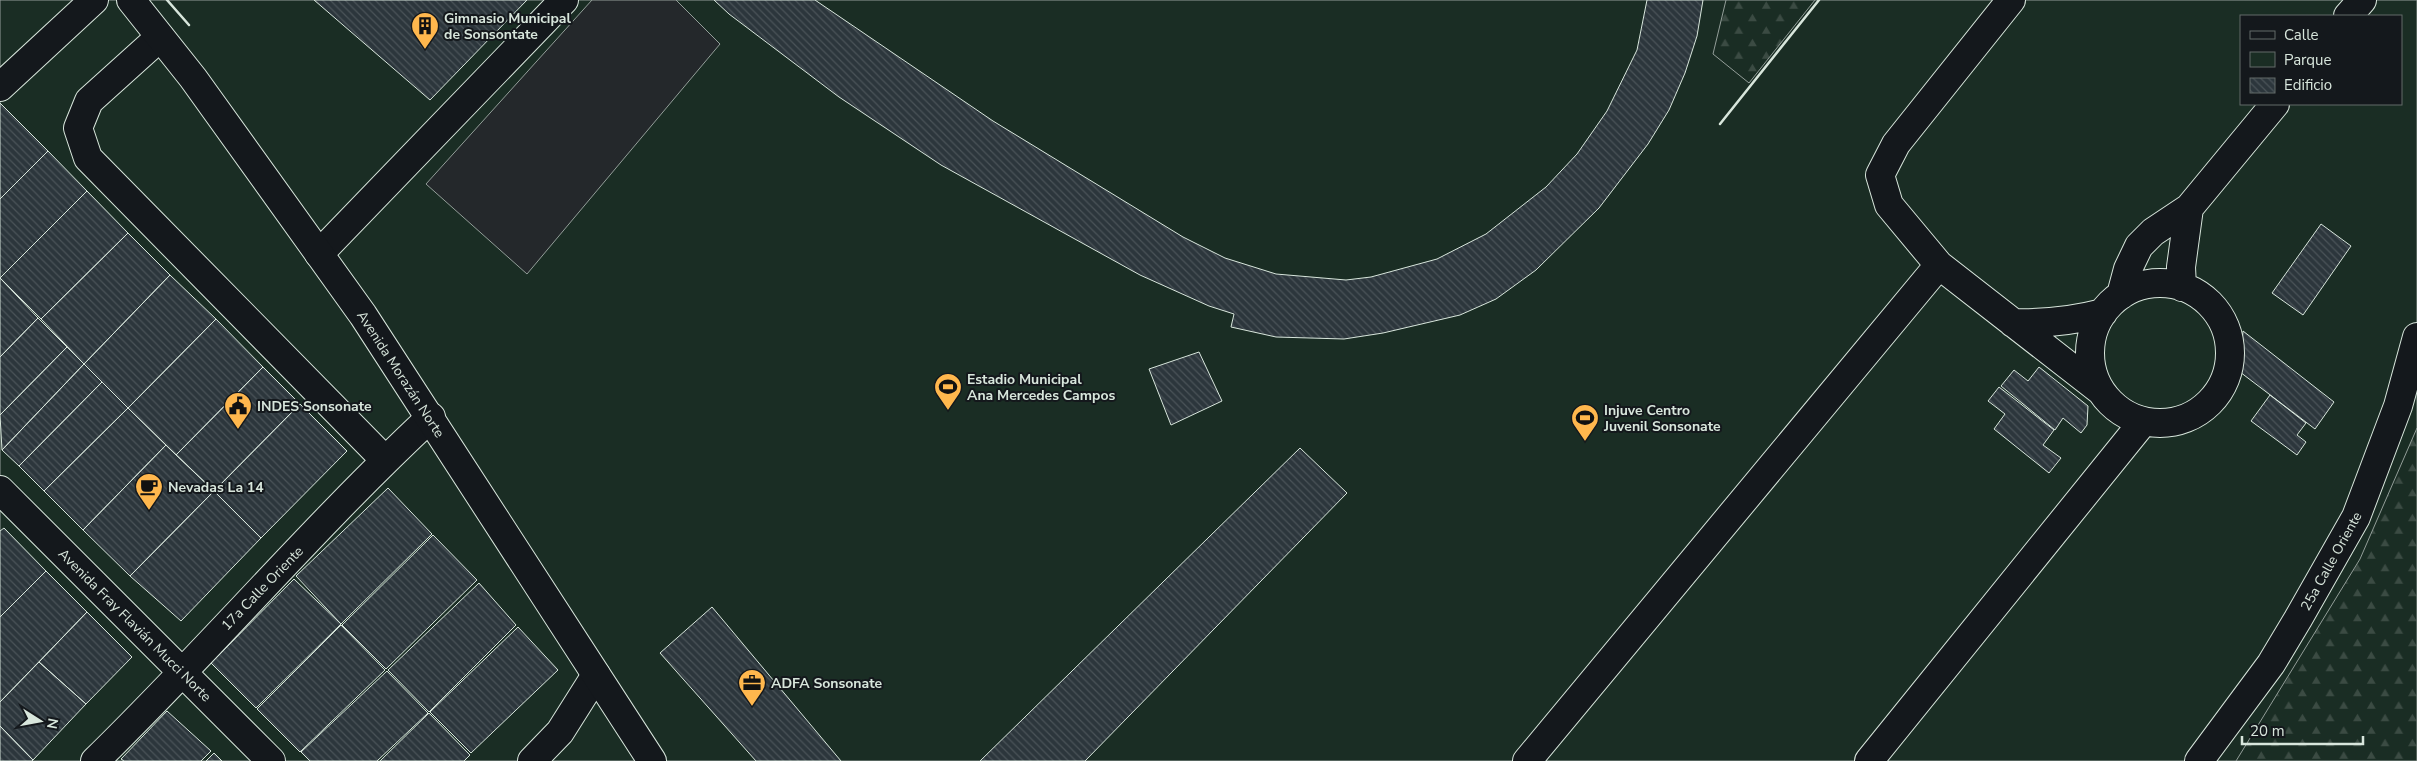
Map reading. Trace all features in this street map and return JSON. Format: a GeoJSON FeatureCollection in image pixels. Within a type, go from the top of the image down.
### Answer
{"type":"FeatureCollection","features":[{"type":"Feature","properties":{"kind":"street"},"geometry":{"type":"LineString","coordinates":[[0,87],[94,0]]}},
{"type":"Feature","properties":{"kind":"street","name":"Avenida Morazán Norte"},"geometry":{"type":"LineString","coordinates":[[130,0],[199,86],[363,315],[431,417],[652,761]]}},
{"type":"Feature","properties":{"kind":"street"},"geometry":{"type":"LineString","coordinates":[[319,254],[564,0]]}},
{"type":"Feature","properties":{"kind":"street"},"geometry":{"type":"LineString","coordinates":[[2011,0],[1896,144],[1880,175],[1889,205],[1939,264],[2012,323],[2101,391],[2119,411],[2143,422],[2171,422],[2185,419],[2203,408],[2218,393],[2227,373],[2229,345],[2226,330],[2216,311],[2201,296],[2182,287],[2161,283],[2140,286],[2112,304],[2074,321],[2049,324],[2012,323]]}},
{"type":"Feature","properties":{"kind":"street"},"geometry":{"type":"LineString","coordinates":[[2349,15],[2362,0]]}},
{"type":"Feature","properties":{"kind":"street"},"geometry":{"type":"LineString","coordinates":[[160,37],[89,101],[78,128],[88,158],[385,460]]}},
{"type":"Feature","properties":{"kind":"street"},"geometry":{"type":"LineString","coordinates":[[2101,391],[2090,366],[2092,338],[2112,304],[2139,246],[2153,232],[2189,208],[2275,105]]}},
{"type":"Feature","properties":{"kind":"street"},"geometry":{"type":"LineString","coordinates":[[2182,287],[2181,267],[2189,208]]}},
{"type":"Feature","properties":{"kind":"street"},"geometry":{"type":"LineString","coordinates":[[1527,761],[1939,264]]}},
{"type":"Feature","properties":{"kind":"street","name":"25a Calle Oriente"},"geometry":{"type":"LineString","coordinates":[[2199,761],[2271,664],[2356,517],[2383,451],[2398,406],[2417,337]]}},
{"type":"Feature","properties":{"kind":"street","name":"17a Calle Oriente"},"geometry":{"type":"LineString","coordinates":[[96,761],[385,460],[431,417]]}},
{"type":"Feature","properties":{"kind":"street"},"geometry":{"type":"LineString","coordinates":[[1869,761],[2143,422]]}},
{"type":"Feature","properties":{"kind":"street","name":"Avenida Fray Flavián Mucci Norte"},"geometry":{"type":"LineString","coordinates":[[0,490],[271,761]]}},
{"type":"Feature","properties":{"kind":"street"},"geometry":{"type":"LineString","coordinates":[[532,761],[560,732],[596,675]]}},
{"type":"Feature","properties":{"kind":"green space"},"geometry":{"type":"Polygon","coordinates":[[[0,0],[2417,0],[2417,761],[0,761],[0,0]]]}},
{"type":"Feature","properties":{"kind":"green space"},"geometry":{"type":"Polygon","coordinates":[[[1726,0],[1815,0],[1749,83],[1713,54],[1726,0]]]}},
{"type":"Feature","properties":{"kind":"green space"},"geometry":{"type":"Polygon","coordinates":[[[2417,428],[2417,761],[2236,761],[2360,559],[2417,428]]]}},
{"type":"Feature","properties":{"kind":"shaded area"},"geometry":{"type":"Polygon","coordinates":[[[592,0],[676,0],[720,44],[527,274],[426,184],[592,0]]]}},
{"type":"Feature","properties":{"kind":"building","name":"Gimnasio Municipal de Sonsontate"},"geometry":{"type":"Polygon","coordinates":[[[314,0],[527,0],[430,100],[314,0]]]}},
{"type":"Feature","properties":{"kind":"building"},"geometry":{"type":"Polygon","coordinates":[[[714,0],[815,0],[993,121],[1183,237],[1225,258],[1276,274],[1346,280],[1371,277],[1437,259],[1486,234],[1546,187],[1577,154],[1607,111],[1637,50],[1647,0],[1703,0],[1697,36],[1685,73],[1669,110],[1648,144],[1599,208],[1536,270],[1496,299],[1460,315],[1383,333],[1344,339],[1276,337],[1231,327],[1234,314],[1209,306],[1140,275],[941,165],[839,97],[729,14],[714,0]]]}},
{"type":"Feature","properties":{"kind":"building"},"geometry":{"type":"Polygon","coordinates":[[[0,103],[48,151],[0,199],[0,103]]]}},
{"type":"Feature","properties":{"kind":"building"},"geometry":{"type":"Polygon","coordinates":[[[48,151],[87,191],[0,278],[0,199],[48,151]]]}},
{"type":"Feature","properties":{"kind":"building"},"geometry":{"type":"Polygon","coordinates":[[[87,191],[128,233],[41,319],[0,278],[87,191]]]}},
{"type":"Feature","properties":{"kind":"building"},"geometry":{"type":"Polygon","coordinates":[[[2321,224],[2351,246],[2303,315],[2272,293],[2321,224]]]}},
{"type":"Feature","properties":{"kind":"building"},"geometry":{"type":"Polygon","coordinates":[[[128,233],[170,275],[84,364],[41,319],[128,233]]]}},
{"type":"Feature","properties":{"kind":"building"},"geometry":{"type":"Polygon","coordinates":[[[170,275],[216,319],[128,408],[84,364],[170,275]]]}},
{"type":"Feature","properties":{"kind":"building"},"geometry":{"type":"Polygon","coordinates":[[[0,278],[38,318],[0,357],[0,278]]]}},
{"type":"Feature","properties":{"kind":"building"},"geometry":{"type":"Polygon","coordinates":[[[38,318],[67,347],[0,415],[0,357],[38,318]]]}},
{"type":"Feature","properties":{"kind":"building"},"geometry":{"type":"Polygon","coordinates":[[[216,319],[263,367],[176,455],[128,408],[216,319]]]}},
{"type":"Feature","properties":{"kind":"building"},"geometry":{"type":"Polygon","coordinates":[[[2243,331],[2334,402],[2315,429],[2240,372],[2243,331]]]}},
{"type":"Feature","properties":{"kind":"building"},"geometry":{"type":"Polygon","coordinates":[[[67,347],[84,364],[2,450],[0,415],[67,347]]]}},
{"type":"Feature","properties":{"kind":"building"},"geometry":{"type":"Polygon","coordinates":[[[1199,352],[1222,401],[1171,425],[1149,369],[1199,352]]]}},
{"type":"Feature","properties":{"kind":"building"},"geometry":{"type":"Polygon","coordinates":[[[84,364],[102,382],[19,466],[2,450],[84,364]]]}},
{"type":"Feature","properties":{"kind":"building","name":"INDES Sonsonate"},"geometry":{"type":"Polygon","coordinates":[[[263,367],[300,404],[214,491],[176,455],[263,367]]]}},
{"type":"Feature","properties":{"kind":"building"},"geometry":{"type":"Polygon","coordinates":[[[2039,367],[2088,406],[2087,425],[2081,433],[2063,418],[2055,430],[2001,386],[2014,370],[2028,381],[2039,367]]]}},
{"type":"Feature","properties":{"kind":"building"},"geometry":{"type":"Polygon","coordinates":[[[102,382],[128,408],[44,491],[19,466],[102,382]]]}},
{"type":"Feature","properties":{"kind":"building"},"geometry":{"type":"Polygon","coordinates":[[[1999,387],[2054,430],[2043,445],[2061,458],[2049,473],[1994,429],[2005,414],[1988,401],[1999,387]]]}},
{"type":"Feature","properties":{"kind":"building"},"geometry":{"type":"Polygon","coordinates":[[[2270,395],[2306,423],[2297,435],[2306,442],[2297,455],[2251,421],[2270,395]]]}},
{"type":"Feature","properties":{"kind":"building"},"geometry":{"type":"Polygon","coordinates":[[[300,404],[347,451],[261,538],[214,491],[300,404]]]}},
{"type":"Feature","properties":{"kind":"building"},"geometry":{"type":"Polygon","coordinates":[[[128,408],[166,445],[83,530],[44,491],[128,408]]]}},
{"type":"Feature","properties":{"kind":"building","name":"Nevadas La 14"},"geometry":{"type":"Polygon","coordinates":[[[166,445],[214,491],[130,576],[83,530],[166,445]]]}},
{"type":"Feature","properties":{"kind":"building"},"geometry":{"type":"Polygon","coordinates":[[[1300,448],[1347,493],[1085,761],[980,761],[1300,448]]]}},
{"type":"Feature","properties":{"kind":"building"},"geometry":{"type":"Polygon","coordinates":[[[388,488],[432,534],[341,624],[296,576],[388,488]]]}},
{"type":"Feature","properties":{"kind":"building"},"geometry":{"type":"Polygon","coordinates":[[[214,491],[261,538],[181,621],[130,576],[214,491]]]}},
{"type":"Feature","properties":{"kind":"building"},"geometry":{"type":"Polygon","coordinates":[[[4,528],[46,571],[0,617],[0,531],[4,528]]]}},
{"type":"Feature","properties":{"kind":"building"},"geometry":{"type":"Polygon","coordinates":[[[433,535],[477,580],[386,669],[342,625],[433,535]]]}},
{"type":"Feature","properties":{"kind":"building"},"geometry":{"type":"Polygon","coordinates":[[[46,571],[87,612],[0,702],[0,617],[46,571]]]}},
{"type":"Feature","properties":{"kind":"building"},"geometry":{"type":"Polygon","coordinates":[[[294,579],[341,624],[256,708],[211,663],[294,579]]]}},
{"type":"Feature","properties":{"kind":"building"},"geometry":{"type":"Polygon","coordinates":[[[479,583],[516,625],[429,712],[388,670],[479,583]]]}},
{"type":"Feature","properties":{"kind":"building","name":"ADFA Sonsonate"},"geometry":{"type":"Polygon","coordinates":[[[712,607],[841,761],[756,761],[660,653],[712,607]]]}},
{"type":"Feature","properties":{"kind":"building"},"geometry":{"type":"Polygon","coordinates":[[[87,612],[132,657],[86,704],[39,662],[87,612]]]}},
{"type":"Feature","properties":{"kind":"building"},"geometry":{"type":"Polygon","coordinates":[[[341,625],[385,670],[300,752],[257,709],[341,625]]]}},
{"type":"Feature","properties":{"kind":"building"},"geometry":{"type":"Polygon","coordinates":[[[518,627],[558,670],[471,753],[430,712],[518,627]]]}},
{"type":"Feature","properties":{"kind":"building"},"geometry":{"type":"Polygon","coordinates":[[[39,662],[86,704],[33,760],[0,726],[0,702],[39,662]]]}},
{"type":"Feature","properties":{"kind":"building"},"geometry":{"type":"Polygon","coordinates":[[[387,671],[428,713],[377,761],[310,761],[301,752],[387,671]]]}},
{"type":"Feature","properties":{"kind":"building"},"geometry":{"type":"Polygon","coordinates":[[[167,711],[211,751],[201,761],[124,761],[121,759],[167,711]]]}},
{"type":"Feature","properties":{"kind":"building"},"geometry":{"type":"Polygon","coordinates":[[[429,713],[470,755],[464,761],[380,761],[429,713]]]}},
{"type":"Feature","properties":{"kind":"building"},"geometry":{"type":"Polygon","coordinates":[[[0,726],[33,760],[32,761],[0,761],[0,726]]]}},
{"type":"Feature","properties":{"kind":"building"},"geometry":{"type":"Polygon","coordinates":[[[214,753],[222,761],[206,761],[214,753]]]}},
{"type":"Feature","properties":{"kind":"wall"},"geometry":{"type":"LineString","coordinates":[[167,0],[189,25]]}},
{"type":"Feature","properties":{"kind":"wall"},"geometry":{"type":"LineString","coordinates":[[1720,124],[1819,0]]}},
{"type":"Feature","properties":{"kind":"place","name":"Gimnasio Municipal de Sonsontate"},"geometry":{"type":"Point","coordinates":[425,50]}},
{"type":"Feature","properties":{"kind":"place","name":"Estadio Municipal Ana Mercedes Campos"},"geometry":{"type":"Point","coordinates":[948,411]}},
{"type":"Feature","properties":{"kind":"place","name":"INDES Sonsonate"},"geometry":{"type":"Point","coordinates":[238,430]}},
{"type":"Feature","properties":{"kind":"place","name":"Injuve Centro Juvenil Sonsonate"},"geometry":{"type":"Point","coordinates":[1585,442]}},
{"type":"Feature","properties":{"kind":"place","name":"Nevadas La 14"},"geometry":{"type":"Point","coordinates":[149,511]}},
{"type":"Feature","properties":{"kind":"place","name":"ADFA Sonsonate"},"geometry":{"type":"Point","coordinates":[752,707]}}]}
